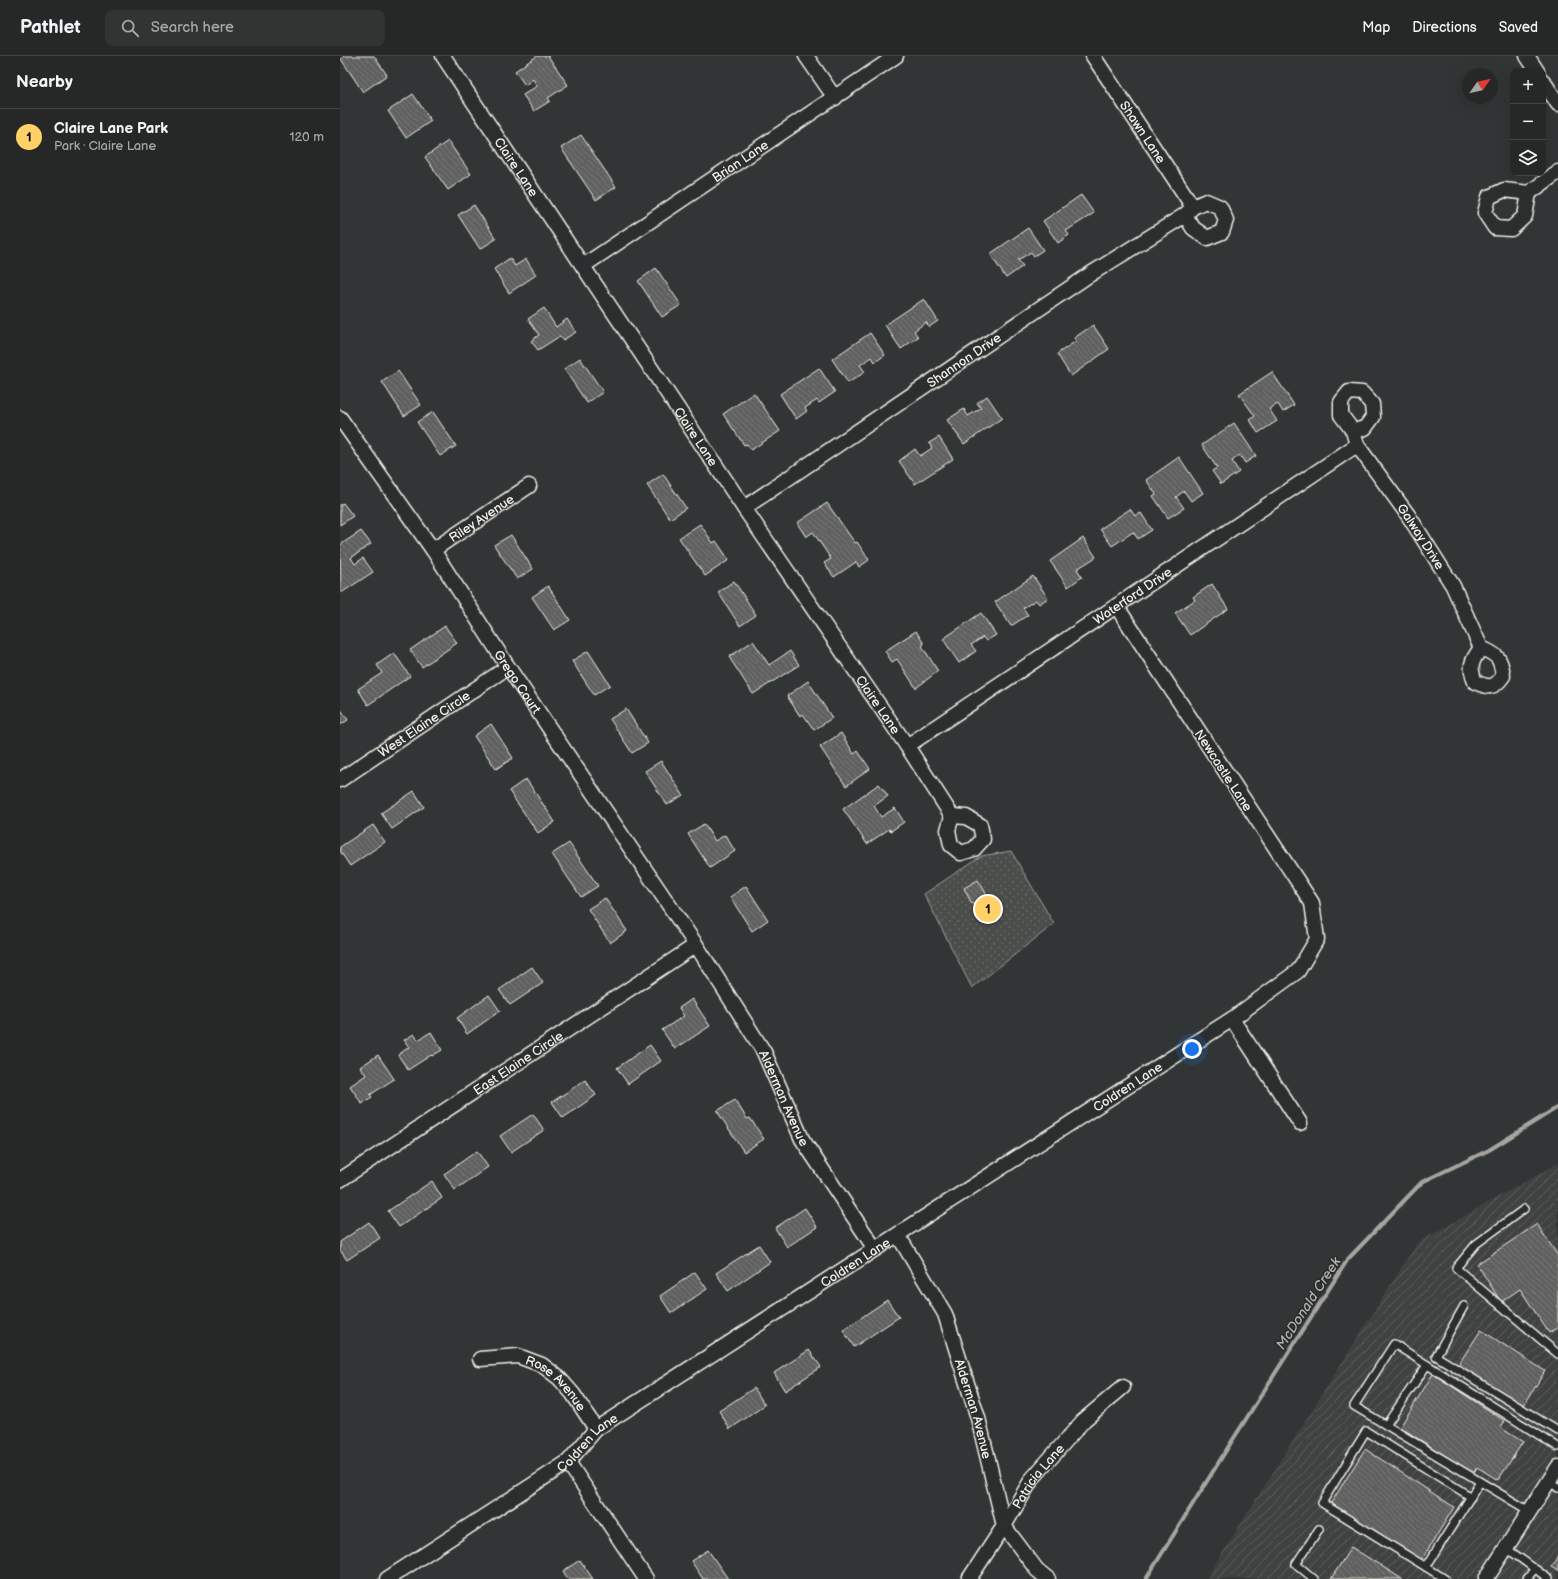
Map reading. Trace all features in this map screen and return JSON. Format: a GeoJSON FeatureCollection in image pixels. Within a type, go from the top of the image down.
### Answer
{"type":"FeatureCollection","features":[{"type":"Feature","properties":{"kind":"street","name":"Claire Lane"},"geometry":{"type":"LineString","coordinates":[[443,56],[744,508],[907,746],[952,816]]}},
{"type":"Feature","properties":{"kind":"street"},"geometry":{"type":"LineString","coordinates":[[806,56],[835,98]]}},
{"type":"Feature","properties":{"kind":"street","name":"Brian Lane"},"geometry":{"type":"LineString","coordinates":[[583,266],[896,56]]}},
{"type":"Feature","properties":{"kind":"street","name":"Shawn Lane"},"geometry":{"type":"LineString","coordinates":[[1093,56],[1189,211]]}},
{"type":"Feature","properties":{"kind":"street"},"geometry":{"type":"LineString","coordinates":[[1527,56],[1535,68]]}},
{"type":"Feature","properties":{"kind":"street"},"geometry":{"type":"LineString","coordinates":[[1546,86],[1558,104]]}},
{"type":"Feature","properties":{"kind":"street"},"geometry":{"type":"LineString","coordinates":[[1529,192],[1558,172]]}},
{"type":"Feature","properties":{"kind":"street","name":"Shannon Drive"},"geometry":{"type":"LineString","coordinates":[[744,508],[1102,267],[1189,211]]}},
{"type":"Feature","properties":{"kind":"street","name":"Grego Court"},"geometry":{"type":"LineString","coordinates":[[340,418],[433,550],[508,667],[696,944]]}},
{"type":"Feature","properties":{"kind":"street","name":"Galway Drive"},"geometry":{"type":"LineString","coordinates":[[1353,431],[1357,446],[1408,515],[1454,586],[1481,648]]}},
{"type":"Feature","properties":{"kind":"street","name":"Waterford Drive"},"geometry":{"type":"LineString","coordinates":[[907,746],[1357,446]]}},
{"type":"Feature","properties":{"kind":"street","name":"Riley Avenue"},"geometry":{"type":"LineString","coordinates":[[433,550],[529,486]]}},
{"type":"Feature","properties":{"kind":"street","name":"Newcastle Lane"},"geometry":{"type":"LineString","coordinates":[[1117,607],[1312,903],[1317,940]]}},
{"type":"Feature","properties":{"kind":"street","name":"West Elaine Circle"},"geometry":{"type":"LineString","coordinates":[[340,780],[508,667]]}},
{"type":"Feature","properties":{"kind":"street","name":"Coldren Lane"},"geometry":{"type":"LineString","coordinates":[[387,1579],[568,1462],[596,1429],[1232,1019],[1298,971],[1317,940]]}},
{"type":"Feature","properties":{"kind":"street","name":"East Elaine Circle"},"geometry":{"type":"LineString","coordinates":[[340,1180],[696,944]]}},
{"type":"Feature","properties":{"kind":"street","name":"Alderman Avenue"},"geometry":{"type":"LineString","coordinates":[[696,944],[764,1052],[802,1139],[875,1250]]}},
{"type":"Feature","properties":{"kind":"street"},"geometry":{"type":"LineString","coordinates":[[1232,1019],[1300,1123]]}},
{"type":"Feature","properties":{"kind":"street","name":"Alderman Avenue"},"geometry":{"type":"LineString","coordinates":[[898,1235],[945,1314],[978,1418],[1004,1526],[1037,1570],[1048,1579]]}},
{"type":"Feature","properties":{"kind":"street","name":"Rose Avenue"},"geometry":{"type":"LineString","coordinates":[[480,1359],[518,1356],[542,1365],[559,1378],[573,1394],[596,1429]]}},
{"type":"Feature","properties":{"kind":"street","name":"Patricia Lane"},"geometry":{"type":"LineString","coordinates":[[969,1579],[1004,1526],[1032,1479],[1084,1420],[1123,1387]]}},
{"type":"Feature","properties":{"kind":"street"},"geometry":{"type":"LineString","coordinates":[[568,1462],[646,1579]]}},
{"type":"Feature","properties":{"kind":"street"},"geometry":{"type":"LineString","coordinates":[[1486,1579],[1530,1511],[1553,1485],[1558,1467]]}},
{"type":"Feature","properties":{"kind":"lane"},"geometry":{"type":"LineString","coordinates":[[1524,1209],[1476,1244],[1456,1268],[1558,1354]]}},
{"type":"Feature","properties":{"kind":"lane"},"geometry":{"type":"LineString","coordinates":[[1464,1306],[1436,1356],[1558,1431]]}},
{"type":"Feature","properties":{"kind":"lane"},"geometry":{"type":"LineString","coordinates":[[1530,1511],[1354,1406],[1394,1344],[1558,1447]]}},
{"type":"Feature","properties":{"kind":"lane"},"geometry":{"type":"LineString","coordinates":[[1386,1425],[1427,1365]]}},
{"type":"Feature","properties":{"kind":"lane"},"geometry":{"type":"LineString","coordinates":[[1445,1579],[1322,1503],[1366,1431],[1471,1497]]}},
{"type":"Feature","properties":{"kind":"lane"},"geometry":{"type":"LineString","coordinates":[[1426,1567],[1480,1482]]}},
{"type":"Feature","properties":{"kind":"lane"},"geometry":{"type":"LineString","coordinates":[[1314,1579],[1296,1564],[1319,1529]]}},
{"type":"Feature","properties":{"kind":"lane"},"geometry":{"type":"LineString","coordinates":[[1506,1548],[1549,1579]]}},
{"type":"Feature","properties":{"kind":"lane"},"geometry":{"type":"LineString","coordinates":[[1527,1579],[1534,1568]]}},
{"type":"Feature","properties":{"kind":"shaded area"},"geometry":{"type":"Polygon","coordinates":[[[1011,851],[1054,924],[972,988],[924,894],[981,856],[1011,851]]]}},
{"type":"Feature","properties":{"kind":"shaded area"},"geometry":{"type":"Polygon","coordinates":[[[1558,1163],[1558,1579],[1206,1579],[1417,1243],[1558,1163]]]}},
{"type":"Feature","properties":{"kind":"building"},"geometry":{"type":"Polygon","coordinates":[[[344,56],[374,56],[387,75],[363,92],[341,59],[344,56]]]}},
{"type":"Feature","properties":{"kind":"building"},"geometry":{"type":"Polygon","coordinates":[[[537,56],[548,56],[568,85],[548,98],[550,101],[534,111],[523,95],[537,86],[533,79],[525,85],[515,71],[537,56]]]}},
{"type":"Feature","properties":{"kind":"building"},"geometry":{"type":"Polygon","coordinates":[[[413,94],[431,121],[406,138],[388,111],[413,94]]]}},
{"type":"Feature","properties":{"kind":"building"},"geometry":{"type":"Polygon","coordinates":[[[581,135],[616,187],[596,200],[561,148],[581,135]]]}},
{"type":"Feature","properties":{"kind":"building"},"geometry":{"type":"Polygon","coordinates":[[[448,141],[471,174],[448,190],[425,157],[448,141]]]}},
{"type":"Feature","properties":{"kind":"building"},"geometry":{"type":"Polygon","coordinates":[[[1081,195],[1094,213],[1066,231],[1069,235],[1058,243],[1043,221],[1081,195]]]}},
{"type":"Feature","properties":{"kind":"building"},"geometry":{"type":"Polygon","coordinates":[[[474,205],[496,239],[480,249],[458,215],[474,205]]]}},
{"type":"Feature","properties":{"kind":"building"},"geometry":{"type":"Polygon","coordinates":[[[1028,228],[1043,250],[1034,256],[1031,252],[1018,260],[1023,266],[1006,278],[990,254],[1028,228]]]}},
{"type":"Feature","properties":{"kind":"building"},"geometry":{"type":"Polygon","coordinates":[[[510,258],[515,266],[526,259],[536,275],[509,293],[494,269],[510,258]]]}},
{"type":"Feature","properties":{"kind":"building"},"geometry":{"type":"Polygon","coordinates":[[[656,268],[681,305],[662,317],[638,281],[656,268]]]}},
{"type":"Feature","properties":{"kind":"building"},"geometry":{"type":"Polygon","coordinates":[[[924,299],[938,321],[929,327],[926,322],[914,331],[918,337],[901,349],[885,325],[924,299]]]}},
{"type":"Feature","properties":{"kind":"building"},"geometry":{"type":"Polygon","coordinates":[[[544,308],[556,327],[567,319],[576,332],[563,340],[560,336],[538,350],[531,341],[539,335],[528,319],[544,308]]]}},
{"type":"Feature","properties":{"kind":"building"},"geometry":{"type":"Polygon","coordinates":[[[1093,325],[1109,349],[1071,376],[1057,354],[1076,341],[1074,338],[1093,325]]]}},
{"type":"Feature","properties":{"kind":"building"},"geometry":{"type":"Polygon","coordinates":[[[870,333],[885,355],[875,362],[872,357],[860,365],[865,372],[848,383],[832,359],[870,333]]]}},
{"type":"Feature","properties":{"kind":"building"},"geometry":{"type":"Polygon","coordinates":[[[580,358],[603,392],[587,403],[564,369],[580,358]]]}},
{"type":"Feature","properties":{"kind":"building"},"geometry":{"type":"Polygon","coordinates":[[[819,368],[835,392],[819,403],[817,400],[805,408],[807,411],[796,419],[780,394],[819,368]]]}},
{"type":"Feature","properties":{"kind":"building"},"geometry":{"type":"Polygon","coordinates":[[[398,371],[421,405],[404,416],[382,382],[398,371]]]}},
{"type":"Feature","properties":{"kind":"building"},"geometry":{"type":"Polygon","coordinates":[[[1272,372],[1294,405],[1283,412],[1278,404],[1269,409],[1277,421],[1258,433],[1250,420],[1255,416],[1239,394],[1272,372]]]}},
{"type":"Feature","properties":{"kind":"building"},"geometry":{"type":"Polygon","coordinates":[[[754,393],[780,431],[751,450],[747,444],[744,445],[723,414],[754,393]]]}},
{"type":"Feature","properties":{"kind":"building"},"geometry":{"type":"Polygon","coordinates":[[[987,396],[1002,418],[964,444],[947,420],[964,409],[968,416],[981,408],[977,403],[987,396]]]}},
{"type":"Feature","properties":{"kind":"building"},"geometry":{"type":"Polygon","coordinates":[[[433,412],[456,446],[440,456],[417,422],[433,412]]]}},
{"type":"Feature","properties":{"kind":"building"},"geometry":{"type":"Polygon","coordinates":[[[1234,423],[1256,456],[1245,463],[1240,455],[1232,461],[1239,472],[1221,484],[1212,471],[1217,468],[1202,445],[1234,423]]]}},
{"type":"Feature","properties":{"kind":"building"},"geometry":{"type":"Polygon","coordinates":[[[939,437],[953,459],[915,484],[899,461],[915,449],[920,456],[932,448],[929,443],[939,437]]]}},
{"type":"Feature","properties":{"kind":"building"},"geometry":{"type":"Polygon","coordinates":[[[1179,457],[1203,493],[1191,501],[1184,491],[1176,497],[1184,508],[1168,518],[1153,496],[1156,494],[1146,480],[1179,457]]]}},
{"type":"Feature","properties":{"kind":"building"},"geometry":{"type":"Polygon","coordinates":[[[663,474],[686,508],[670,519],[647,485],[663,474]]]}},
{"type":"Feature","properties":{"kind":"building"},"geometry":{"type":"Polygon","coordinates":[[[343,503],[353,516],[340,525],[340,505],[343,503]]]}},
{"type":"Feature","properties":{"kind":"building"},"geometry":{"type":"Polygon","coordinates":[[[827,503],[869,560],[859,567],[856,562],[834,577],[824,563],[831,559],[813,532],[806,537],[797,523],[827,503]]]}},
{"type":"Feature","properties":{"kind":"building"},"geometry":{"type":"Polygon","coordinates":[[[1130,509],[1135,516],[1141,513],[1152,530],[1138,539],[1133,532],[1112,546],[1100,529],[1130,509]]]}},
{"type":"Feature","properties":{"kind":"building"},"geometry":{"type":"Polygon","coordinates":[[[700,524],[713,543],[716,541],[729,560],[705,576],[679,538],[700,524]]]}},
{"type":"Feature","properties":{"kind":"building"},"geometry":{"type":"Polygon","coordinates":[[[361,531],[371,544],[351,558],[355,564],[363,558],[373,572],[341,593],[340,545],[361,531]]]}},
{"type":"Feature","properties":{"kind":"building"},"geometry":{"type":"Polygon","coordinates":[[[511,535],[533,569],[517,579],[494,545],[511,535]]]}},
{"type":"Feature","properties":{"kind":"building"},"geometry":{"type":"Polygon","coordinates":[[[1083,538],[1096,557],[1077,569],[1082,577],[1068,587],[1050,561],[1083,538]]]}},
{"type":"Feature","properties":{"kind":"building"},"geometry":{"type":"Polygon","coordinates":[[[1033,576],[1048,598],[1039,604],[1036,600],[1023,608],[1028,615],[1011,626],[995,602],[1033,576]]]}},
{"type":"Feature","properties":{"kind":"building"},"geometry":{"type":"Polygon","coordinates":[[[734,581],[756,615],[740,626],[718,592],[734,581]]]}},
{"type":"Feature","properties":{"kind":"building"},"geometry":{"type":"Polygon","coordinates":[[[1212,584],[1228,609],[1190,635],[1175,613],[1195,600],[1193,597],[1212,584]]]}},
{"type":"Feature","properties":{"kind":"building"},"geometry":{"type":"Polygon","coordinates":[[[548,586],[570,620],[554,630],[532,597],[548,586]]]}},
{"type":"Feature","properties":{"kind":"building"},"geometry":{"type":"Polygon","coordinates":[[[981,613],[996,635],[986,641],[983,637],[971,645],[976,651],[959,663],[943,639],[981,613]]]}},
{"type":"Feature","properties":{"kind":"building"},"geometry":{"type":"Polygon","coordinates":[[[445,626],[457,643],[422,667],[410,650],[445,626]]]}},
{"type":"Feature","properties":{"kind":"building"},"geometry":{"type":"Polygon","coordinates":[[[916,631],[924,644],[922,646],[938,671],[916,688],[897,659],[892,662],[885,651],[916,631]]]}},
{"type":"Feature","properties":{"kind":"building"},"geometry":{"type":"Polygon","coordinates":[[[753,641],[769,665],[790,651],[799,665],[753,694],[729,657],[753,641]]]}},
{"type":"Feature","properties":{"kind":"building"},"geometry":{"type":"Polygon","coordinates":[[[588,651],[610,685],[594,695],[572,661],[588,651]]]}},
{"type":"Feature","properties":{"kind":"building"},"geometry":{"type":"Polygon","coordinates":[[[394,653],[410,676],[368,705],[358,689],[382,673],[377,665],[394,653]]]}},
{"type":"Feature","properties":{"kind":"building"},"geometry":{"type":"Polygon","coordinates":[[[808,681],[832,718],[814,730],[803,714],[800,716],[787,696],[808,681]]]}},
{"type":"Feature","properties":{"kind":"building"},"geometry":{"type":"Polygon","coordinates":[[[340,708],[348,720],[340,725],[340,708]]]}},
{"type":"Feature","properties":{"kind":"building"},"geometry":{"type":"Polygon","coordinates":[[[626,709],[648,743],[632,753],[610,719],[626,709]]]}},
{"type":"Feature","properties":{"kind":"building"},"geometry":{"type":"Polygon","coordinates":[[[491,724],[513,758],[496,769],[474,736],[491,724]]]}},
{"type":"Feature","properties":{"kind":"building"},"geometry":{"type":"Polygon","coordinates":[[[841,733],[854,754],[858,751],[870,769],[846,786],[820,747],[841,733]]]}},
{"type":"Feature","properties":{"kind":"building"},"geometry":{"type":"Polygon","coordinates":[[[661,761],[683,795],[667,805],[645,771],[661,761]]]}},
{"type":"Feature","properties":{"kind":"building"},"geometry":{"type":"Polygon","coordinates":[[[526,779],[555,822],[538,833],[509,791],[526,779]]]}},
{"type":"Feature","properties":{"kind":"building"},"geometry":{"type":"Polygon","coordinates":[[[879,784],[888,796],[874,806],[881,817],[895,808],[904,822],[891,831],[889,829],[867,844],[843,809],[879,784]]]}},
{"type":"Feature","properties":{"kind":"building"},"geometry":{"type":"Polygon","coordinates":[[[414,791],[424,807],[392,829],[381,813],[414,791]]]}},
{"type":"Feature","properties":{"kind":"building"},"geometry":{"type":"Polygon","coordinates":[[[704,824],[715,841],[725,835],[735,851],[710,868],[688,834],[704,824]]]}},
{"type":"Feature","properties":{"kind":"building"},"geometry":{"type":"Polygon","coordinates":[[[373,825],[385,842],[350,866],[340,851],[340,847],[373,825]]]}},
{"type":"Feature","properties":{"kind":"building"},"geometry":{"type":"Polygon","coordinates":[[[569,843],[598,886],[581,897],[552,854],[569,843]]]}},
{"type":"Feature","properties":{"kind":"building"},"geometry":{"type":"Polygon","coordinates":[[[978,880],[987,895],[972,904],[964,888],[978,880]]]}},
{"type":"Feature","properties":{"kind":"building"},"geometry":{"type":"Polygon","coordinates":[[[746,886],[768,920],[752,931],[730,897],[746,886]]]}},
{"type":"Feature","properties":{"kind":"building"},"geometry":{"type":"Polygon","coordinates":[[[605,898],[627,931],[610,943],[588,909],[605,898]]]}},
{"type":"Feature","properties":{"kind":"building"},"geometry":{"type":"Polygon","coordinates":[[[532,967],[543,983],[510,1005],[499,990],[532,967]]]}},
{"type":"Feature","properties":{"kind":"building"},"geometry":{"type":"Polygon","coordinates":[[[489,995],[500,1011],[467,1034],[457,1018],[489,995]]]}},
{"type":"Feature","properties":{"kind":"building"},"geometry":{"type":"Polygon","coordinates":[[[692,999],[710,1026],[675,1049],[662,1030],[684,1016],[679,1008],[692,999]]]}},
{"type":"Feature","properties":{"kind":"building"},"geometry":{"type":"Polygon","coordinates":[[[431,1032],[442,1050],[432,1056],[431,1055],[408,1070],[398,1055],[409,1047],[404,1040],[414,1034],[418,1040],[431,1032]]]}},
{"type":"Feature","properties":{"kind":"building"},"geometry":{"type":"Polygon","coordinates":[[[650,1045],[661,1061],[628,1084],[617,1068],[650,1045]]]}},
{"type":"Feature","properties":{"kind":"building"},"geometry":{"type":"Polygon","coordinates":[[[378,1055],[394,1079],[370,1095],[372,1097],[362,1104],[350,1086],[366,1075],[360,1067],[378,1055]]]}},
{"type":"Feature","properties":{"kind":"building"},"geometry":{"type":"Polygon","coordinates":[[[585,1080],[596,1095],[563,1118],[552,1102],[585,1080]]]}},
{"type":"Feature","properties":{"kind":"building"},"geometry":{"type":"Polygon","coordinates":[[[735,1100],[747,1119],[750,1118],[764,1139],[744,1152],[717,1111],[735,1100]]]}},
{"type":"Feature","properties":{"kind":"building"},"geometry":{"type":"Polygon","coordinates":[[[533,1114],[544,1130],[511,1152],[500,1136],[533,1114]]]}},
{"type":"Feature","properties":{"kind":"building"},"geometry":{"type":"Polygon","coordinates":[[[477,1151],[488,1167],[455,1190],[444,1174],[477,1151]]]}},
{"type":"Feature","properties":{"kind":"building"},"geometry":{"type":"Polygon","coordinates":[[[432,1181],[442,1198],[399,1227],[388,1211],[432,1181]]]}},
{"type":"Feature","properties":{"kind":"building"},"geometry":{"type":"Polygon","coordinates":[[[805,1208],[817,1227],[787,1247],[775,1228],[805,1208]]]}},
{"type":"Feature","properties":{"kind":"building"},"geometry":{"type":"Polygon","coordinates":[[[369,1222],[380,1238],[347,1260],[340,1250],[340,1242],[369,1222]]]}},
{"type":"Feature","properties":{"kind":"building"},"geometry":{"type":"Polygon","coordinates":[[[1537,1224],[1558,1256],[1558,1327],[1549,1333],[1520,1289],[1501,1302],[1477,1264],[1537,1224]]]}},
{"type":"Feature","properties":{"kind":"building"},"geometry":{"type":"Polygon","coordinates":[[[759,1245],[770,1262],[728,1291],[716,1273],[759,1245]]]}},
{"type":"Feature","properties":{"kind":"building"},"geometry":{"type":"Polygon","coordinates":[[[695,1272],[707,1289],[671,1313],[660,1296],[695,1272]]]}},
{"type":"Feature","properties":{"kind":"building"},"geometry":{"type":"Polygon","coordinates":[[[887,1300],[899,1317],[854,1347],[843,1330],[887,1300]]]}},
{"type":"Feature","properties":{"kind":"building"},"geometry":{"type":"Polygon","coordinates":[[[1481,1330],[1545,1371],[1523,1407],[1458,1365],[1481,1330]]]}},
{"type":"Feature","properties":{"kind":"building"},"geometry":{"type":"Polygon","coordinates":[[[809,1350],[821,1367],[785,1391],[774,1373],[809,1350]]]}},
{"type":"Feature","properties":{"kind":"building"},"geometry":{"type":"Polygon","coordinates":[[[1433,1374],[1505,1421],[1501,1428],[1523,1442],[1498,1480],[1477,1467],[1473,1474],[1400,1427],[1433,1374]]]}},
{"type":"Feature","properties":{"kind":"building"},"geometry":{"type":"Polygon","coordinates":[[[754,1388],[765,1405],[730,1429],[719,1411],[754,1388]]]}},
{"type":"Feature","properties":{"kind":"building"},"geometry":{"type":"Polygon","coordinates":[[[1365,1449],[1454,1507],[1421,1561],[1331,1503],[1365,1449]]]}},
{"type":"Feature","properties":{"kind":"building"},"geometry":{"type":"Polygon","coordinates":[[[1351,1547],[1402,1579],[1331,1579],[1351,1547]]]}},
{"type":"Feature","properties":{"kind":"building"},"geometry":{"type":"Polygon","coordinates":[[[708,1550],[728,1579],[703,1579],[691,1561],[708,1550]]]}},
{"type":"Feature","properties":{"kind":"building"},"geometry":{"type":"Polygon","coordinates":[[[1558,1556],[1558,1571],[1551,1567],[1558,1556]]]}},
{"type":"Feature","properties":{"kind":"building"},"geometry":{"type":"Polygon","coordinates":[[[580,1560],[593,1579],[568,1579],[563,1571],[580,1560]]]}},
{"type":"Feature","properties":{"kind":"waterway","name":"McDonald Creek"},"geometry":{"type":"LineString","coordinates":[[1146,1579],[1348,1259],[1422,1182],[1489,1150],[1558,1107]]}},
{"type":"Feature","properties":{"kind":"place","name":"Claire Lane Park"},"geometry":{"type":"Point","coordinates":[988,909]}}]}
